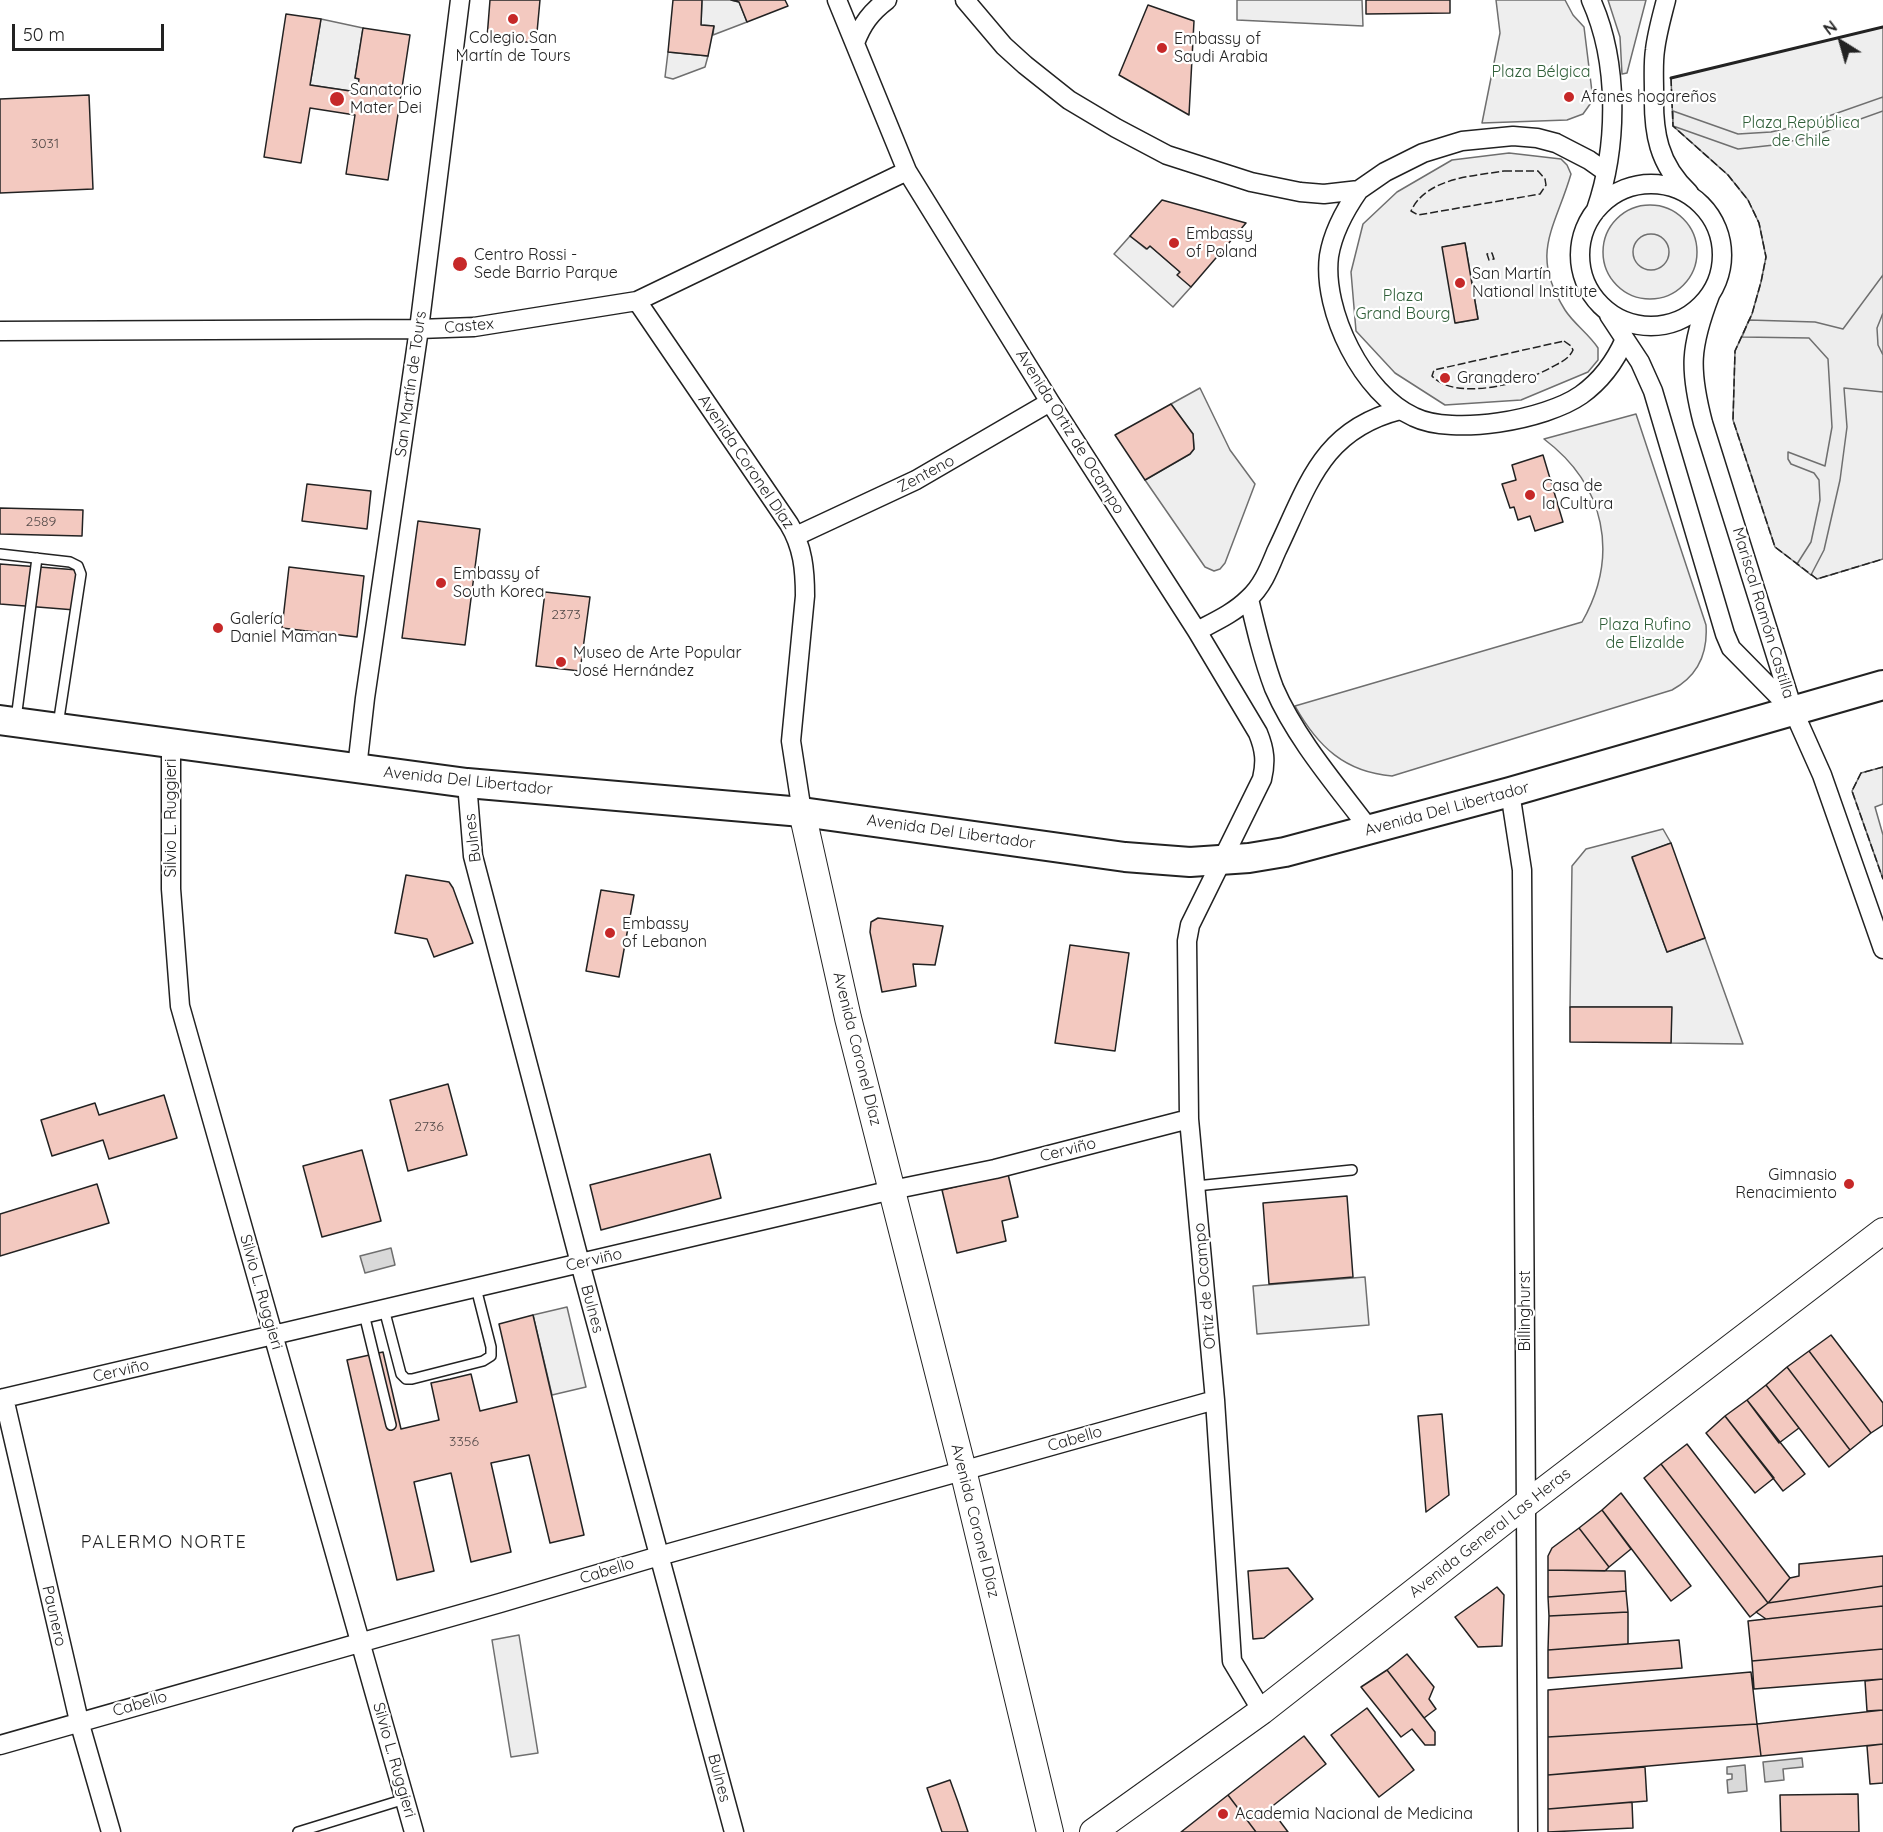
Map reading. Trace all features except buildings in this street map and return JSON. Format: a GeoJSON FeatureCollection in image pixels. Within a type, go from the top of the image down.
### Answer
{"type":"FeatureCollection","features":[{"type":"Feature","properties":{"kind":"main road","name":"Avenida Del Libertador"},"geometry":{"type":"LineString","coordinates":[[8,721],[467,783],[802,812],[1125,856],[1190,862],[1250,858],[1285,852],[1510,792],[1883,685]]}},
{"type":"Feature","properties":{"kind":"main road","name":"Avenida Coronel Díaz"},"geometry":{"type":"LineString","coordinates":[[802,812],[848,1017],[963,1470],[1050,1832]]}},
{"type":"Feature","properties":{"kind":"main road","name":"Avenida General Las Heras"},"geometry":{"type":"LineString","coordinates":[[1093,1832],[1262,1711],[1526,1504],[1883,1231]]}},
{"type":"Feature","properties":{"kind":"street","name":"San Martín de Tours"},"geometry":{"type":"LineString","coordinates":[[357,768],[364,698],[419,329],[460,0]]}},
{"type":"Feature","properties":{"kind":"street","name":"Avenida Ortiz de Ocampo"},"geometry":{"type":"LineString","coordinates":[[837,0],[907,171],[1050,402],[1197,631],[1258,733],[1264,747],[1265,763],[1262,779],[1222,860]]}},
{"type":"Feature","properties":{"kind":"street"},"geometry":{"type":"LineString","coordinates":[[855,43],[867,18],[887,0]]}},
{"type":"Feature","properties":{"kind":"street"},"geometry":{"type":"LineString","coordinates":[[1591,0],[1605,45],[1612,93],[1612,123],[1606,172],[1596,211],[1584,234],[1581,263],[1590,291],[1609,315],[1636,324],[1651,326],[1665,325],[1692,313],[1710,295],[1721,270],[1722,246],[1714,222],[1708,212],[1674,176],[1663,156],[1655,132],[1653,117],[1655,50],[1666,0]]}},
{"type":"Feature","properties":{"kind":"street"},"geometry":{"type":"LineString","coordinates":[[964,1],[1004,46],[1069,100],[1167,155],[1251,182],[1300,192],[1324,194],[1359,190]]}},
{"type":"Feature","properties":{"kind":"street"},"geometry":{"type":"LineString","coordinates":[[1606,172],[1581,155],[1556,143],[1538,138],[1491,137],[1462,141],[1423,153],[1385,172],[1359,190],[1343,212],[1329,256],[1328,279],[1338,324],[1355,359],[1378,388],[1400,410],[1416,418],[1449,424],[1490,423],[1535,415],[1562,406],[1589,389],[1610,367],[1625,339]]}},
{"type":"Feature","properties":{"kind":"street","name":"Castex"},"geometry":{"type":"LineString","coordinates":[[0,331],[474,327],[637,301],[907,171]]}},
{"type":"Feature","properties":{"kind":"street"},"geometry":{"type":"LineString","coordinates":[[1596,211],[1615,195],[1646,185],[1680,190],[1694,199]]}},
{"type":"Feature","properties":{"kind":"street","name":"Mariscal Ramón Castilla"},"geometry":{"type":"LineString","coordinates":[[1710,295],[1698,327],[1693,353],[1698,403],[1793,710]]}},
{"type":"Feature","properties":{"kind":"street","name":"Avenida Coronel Díaz"},"geometry":{"type":"LineString","coordinates":[[637,301],[796,536],[801,548],[804,564],[804,596],[791,741],[802,812]]}},
{"type":"Feature","properties":{"kind":"street","name":"Mariscal Ramón Castilla"},"geometry":{"type":"LineString","coordinates":[[1609,315],[1640,362],[1653,391],[1731,648],[1793,710]]}},
{"type":"Feature","properties":{"kind":"street","name":"Zenteno"},"geometry":{"type":"LineString","coordinates":[[796,536],[916,480],[1050,402]]}},
{"type":"Feature","properties":{"kind":"street"},"geometry":{"type":"LineString","coordinates":[[1197,631],[1249,599],[1264,580],[1310,480],[1325,456],[1341,438],[1379,415],[1400,410]]}},
{"type":"Feature","properties":{"kind":"street"},"geometry":{"type":"LineString","coordinates":[[1249,599],[1263,658],[1275,690],[1304,741],[1370,830]]}},
{"type":"Feature","properties":{"kind":"street"},"geometry":{"type":"LineString","coordinates":[[1793,710],[1822,775],[1883,949]]}},
{"type":"Feature","properties":{"kind":"street","name":"Silvio L. Ruggieri"},"geometry":{"type":"LineString","coordinates":[[171,743],[171,889],[180,1006],[414,1832]]}},
{"type":"Feature","properties":{"kind":"street","name":"Bulnes"},"geometry":{"type":"LineString","coordinates":[[467,783],[473,856],[734,1832]]}},
{"type":"Feature","properties":{"kind":"street","name":"Billinghurst"},"geometry":{"type":"LineString","coordinates":[[1510,792],[1522,870],[1528,1832]]}},
{"type":"Feature","properties":{"kind":"street","name":"Ortiz de Ocampo"},"geometry":{"type":"LineString","coordinates":[[1222,860],[1190,926],[1187,941],[1189,1119],[1215,1400],[1232,1661],[1262,1711]]}},
{"type":"Feature","properties":{"kind":"street","name":"Cerviño"},"geometry":{"type":"LineString","coordinates":[[2,1398],[892,1190],[995,1169],[1189,1119]]}},
{"type":"Feature","properties":{"kind":"street","name":"Paunero"},"geometry":{"type":"LineString","coordinates":[[2,1398],[79,1721],[111,1832]]}},
{"type":"Feature","properties":{"kind":"street","name":"Cabello"},"geometry":{"type":"LineString","coordinates":[[0,1745],[1215,1400]]}},
{"type":"Feature","properties":{"kind":"lane"},"geometry":{"type":"LineString","coordinates":[[0,554],[70,562],[78,566],[81,574],[58,727]]}},
{"type":"Feature","properties":{"kind":"lane"},"geometry":{"type":"LineString","coordinates":[[8,721],[37,558]]}},
{"type":"Feature","properties":{"kind":"lane"},"geometry":{"type":"LineString","coordinates":[[1196,1186],[1352,1170]]}},
{"type":"Feature","properties":{"kind":"lane"},"geometry":{"type":"LineString","coordinates":[[384,1309],[401,1374],[406,1379],[412,1379],[483,1361],[491,1356],[492,1349],[476,1288]]}},
{"type":"Feature","properties":{"kind":"lane"},"geometry":{"type":"LineString","coordinates":[[364,1314],[391,1425]]}},
{"type":"Feature","properties":{"kind":"lane"},"geometry":{"type":"LineString","coordinates":[[298,1832],[405,1799]]}},
{"type":"Feature","properties":{"kind":"green space"},"geometry":{"type":"Polygon","coordinates":[[[702,0],[739,2],[747,22],[713,35],[714,26],[701,25],[702,0]]]}},
{"type":"Feature","properties":{"kind":"green space"},"geometry":{"type":"Polygon","coordinates":[[[1237,0],[1362,0],[1363,26],[1237,20],[1237,0]]]}},
{"type":"Feature","properties":{"kind":"green space","name":"Plaza Bélgica"},"geometry":{"type":"Polygon","coordinates":[[[1496,0],[1565,0],[1573,15],[1584,27],[1593,100],[1583,114],[1567,120],[1482,123],[1500,33],[1496,0]]]}},
{"type":"Feature","properties":{"kind":"green space"},"geometry":{"type":"Polygon","coordinates":[[[1608,0],[1646,0],[1627,73],[1622,74],[1620,37],[1608,0]]]}},
{"type":"Feature","properties":{"kind":"green space"},"geometry":{"type":"Polygon","coordinates":[[[321,19],[363,28],[355,78],[359,79],[357,92],[310,85],[321,19]]]}},
{"type":"Feature","properties":{"kind":"green space","name":"Plaza República de Chile"},"geometry":{"type":"Polygon","coordinates":[[[1883,27],[1883,559],[1817,579],[1775,547],[1733,420],[1735,351],[1752,314],[1766,257],[1759,223],[1748,200],[1728,175],[1673,126],[1671,78],[1883,27]]]}},
{"type":"Feature","properties":{"kind":"green space"},"geometry":{"type":"Polygon","coordinates":[[[668,52],[708,56],[705,67],[673,79],[665,77],[668,52]]]}},
{"type":"Feature","properties":{"kind":"green space","name":"Plaza Grand Bourg"},"geometry":{"type":"Polygon","coordinates":[[[1509,153],[1561,159],[1567,165],[1571,174],[1548,241],[1548,272],[1554,290],[1565,310],[1598,348],[1598,360],[1588,372],[1521,400],[1445,405],[1395,373],[1356,331],[1351,272],[1363,224],[1397,192],[1452,160],[1509,153]],[[1465,243],[1443,247],[1456,323],[1478,319],[1465,243]]]}},
{"type":"Feature","properties":{"kind":"green space"},"geometry":{"type":"Polygon","coordinates":[[[1650,205],[1668,208],[1683,219],[1694,234],[1697,252],[1694,270],[1683,285],[1668,296],[1650,299],[1632,296],[1617,285],[1606,270],[1603,252],[1606,234],[1617,219],[1632,208],[1650,205]]]}},
{"type":"Feature","properties":{"kind":"green space"},"geometry":{"type":"Polygon","coordinates":[[[1130,236],[1146,249],[1150,246],[1180,272],[1191,287],[1173,307],[1114,254],[1130,236]]]}},
{"type":"Feature","properties":{"kind":"green space"},"geometry":{"type":"Polygon","coordinates":[[[1200,388],[1230,450],[1255,484],[1225,563],[1220,569],[1214,571],[1205,567],[1145,480],[1190,454],[1194,449],[1193,434],[1171,404],[1200,388]]]}},
{"type":"Feature","properties":{"kind":"green space","name":"Plaza Rufino de Elizalde"},"geometry":{"type":"Polygon","coordinates":[[[1636,414],[1706,625],[1703,655],[1689,678],[1672,690],[1392,776],[1360,769],[1334,755],[1323,745],[1295,706],[1582,622],[1594,597],[1601,572],[1603,547],[1600,523],[1593,499],[1581,478],[1565,457],[1544,439],[1636,414]]]}},
{"type":"Feature","properties":{"kind":"green space"},"geometry":{"type":"Polygon","coordinates":[[[1883,767],[1883,804],[1875,807],[1883,835],[1883,879],[1852,791],[1861,773],[1883,767]]]}},
{"type":"Feature","properties":{"kind":"green space"},"geometry":{"type":"Polygon","coordinates":[[[1663,829],[1671,843],[1632,858],[1667,952],[1705,938],[1743,1044],[1671,1043],[1671,1007],[1570,1007],[1572,866],[1586,849],[1663,829]]]}},
{"type":"Feature","properties":{"kind":"green space"},"geometry":{"type":"Polygon","coordinates":[[[1365,1277],[1369,1325],[1257,1334],[1253,1286],[1365,1277]]]}},
{"type":"Feature","properties":{"kind":"green space"},"geometry":{"type":"Polygon","coordinates":[[[567,1307],[586,1387],[552,1395],[533,1315],[567,1307]]]}},
{"type":"Feature","properties":{"kind":"shaded area"},"geometry":{"type":"Polygon","coordinates":[[[1883,97],[1883,111],[1810,137],[1774,145],[1738,149],[1673,126],[1673,111],[1738,134],[1771,132],[1806,124],[1883,97]]]}},
{"type":"Feature","properties":{"kind":"shaded area"},"geometry":{"type":"Polygon","coordinates":[[[1651,234],[1664,239],[1669,252],[1664,265],[1651,270],[1638,265],[1633,252],[1638,239],[1651,234]]]}},
{"type":"Feature","properties":{"kind":"shaded area"},"geometry":{"type":"Polygon","coordinates":[[[1883,275],[1883,313],[1877,328],[1878,345],[1883,355],[1883,392],[1844,388],[1847,427],[1840,480],[1824,550],[1811,575],[1797,564],[1811,542],[1820,500],[1819,480],[1814,473],[1791,464],[1788,452],[1825,466],[1832,427],[1828,359],[1809,338],[1742,337],[1749,320],[1815,322],[1843,329],[1883,275]]]}},
{"type":"Feature","properties":{"kind":"shaded area"},"geometry":{"type":"Polygon","coordinates":[[[391,1248],[395,1265],[365,1273],[360,1256],[391,1248]]]}},
{"type":"Feature","properties":{"kind":"shaded area"},"geometry":{"type":"Polygon","coordinates":[[[519,1635],[538,1753],[511,1757],[492,1640],[519,1635]]]}},
{"type":"Feature","properties":{"kind":"shaded area"},"geometry":{"type":"Polygon","coordinates":[[[1802,1758],[1803,1767],[1783,1769],[1784,1780],[1765,1782],[1763,1762],[1802,1758]]]}},
{"type":"Feature","properties":{"kind":"shaded area"},"geometry":{"type":"Polygon","coordinates":[[[1745,1765],[1747,1791],[1728,1793],[1727,1780],[1732,1779],[1732,1774],[1727,1774],[1727,1767],[1745,1765]]]}},
{"type":"Feature","properties":{"kind":"fence"},"geometry":{"type":"LineString","coordinates":[[1671,78],[1673,126],[1728,175],[1748,200],[1759,223],[1766,257],[1752,314],[1735,351],[1733,420],[1775,547],[1817,579],[1883,559]]}},
{"type":"Feature","properties":{"kind":"fence"},"geometry":{"type":"LineString","coordinates":[[1504,171],[1538,171],[1545,179],[1546,185],[1540,194],[1418,215],[1411,211],[1418,200],[1439,185],[1465,177],[1504,171]]}},
{"type":"Feature","properties":{"kind":"fence"},"geometry":{"type":"LineString","coordinates":[[1492,253],[1494,259],[1489,260],[1487,254],[1492,253]]}},
{"type":"Feature","properties":{"kind":"fence"},"geometry":{"type":"LineString","coordinates":[[1564,341],[1573,350],[1567,358],[1540,373],[1508,384],[1473,389],[1457,388],[1443,384],[1432,376],[1434,370],[1564,341]]}},
{"type":"Feature","properties":{"kind":"fence"},"geometry":{"type":"LineString","coordinates":[[1883,767],[1861,773],[1852,791],[1883,879]]}},
{"type":"Feature","properties":{"kind":"wall"},"geometry":{"type":"LineString","coordinates":[[1671,78],[1883,27]]}},
{"type":"Feature","properties":{"kind":"place","name":"Colegio San Martín de Tours"},"geometry":{"type":"Point","coordinates":[513,19]}},
{"type":"Feature","properties":{"kind":"place","name":"Embassy of Saudi Arabia"},"geometry":{"type":"Point","coordinates":[1162,48]}},
{"type":"Feature","properties":{"kind":"place","name":"Afanes hogareños"},"geometry":{"type":"Point","coordinates":[1569,97]}},
{"type":"Feature","properties":{"kind":"place","name":"Sanatorio Mater Dei"},"geometry":{"type":"Point","coordinates":[337,99]}},
{"type":"Feature","properties":{"kind":"place","name":"Embassy of Poland"},"geometry":{"type":"Point","coordinates":[1174,243]}},
{"type":"Feature","properties":{"kind":"place","name":"Centro Rossi - Sede Barrio Parque"},"geometry":{"type":"Point","coordinates":[460,264]}},
{"type":"Feature","properties":{"kind":"place","name":"San Martín National Institute"},"geometry":{"type":"Point","coordinates":[1460,283]}},
{"type":"Feature","properties":{"kind":"place","name":"Granadero"},"geometry":{"type":"Point","coordinates":[1445,378]}},
{"type":"Feature","properties":{"kind":"place","name":"Casa de la Cultura"},"geometry":{"type":"Point","coordinates":[1530,495]}},
{"type":"Feature","properties":{"kind":"place","name":"Embassy of South Korea"},"geometry":{"type":"Point","coordinates":[441,583]}},
{"type":"Feature","properties":{"kind":"place","name":"Galería Daniel Maman"},"geometry":{"type":"Point","coordinates":[218,628]}},
{"type":"Feature","properties":{"kind":"place","name":"Museo de Arte Popular José Hernández"},"geometry":{"type":"Point","coordinates":[561,662]}},
{"type":"Feature","properties":{"kind":"place","name":"Embassy of Lebanon"},"geometry":{"type":"Point","coordinates":[610,933]}},
{"type":"Feature","properties":{"kind":"place","name":"Gimnasio Renacimiento"},"geometry":{"type":"Point","coordinates":[1849,1184]}},
{"type":"Feature","properties":{"kind":"place","name":"Academia Nacional de Medicina"},"geometry":{"type":"Point","coordinates":[1223,1814]}},
{"type":"Feature","properties":{"kind":"district","name":"PALERMO NORTE"},"geometry":{"type":"Point","coordinates":[164,1543]}}]}
